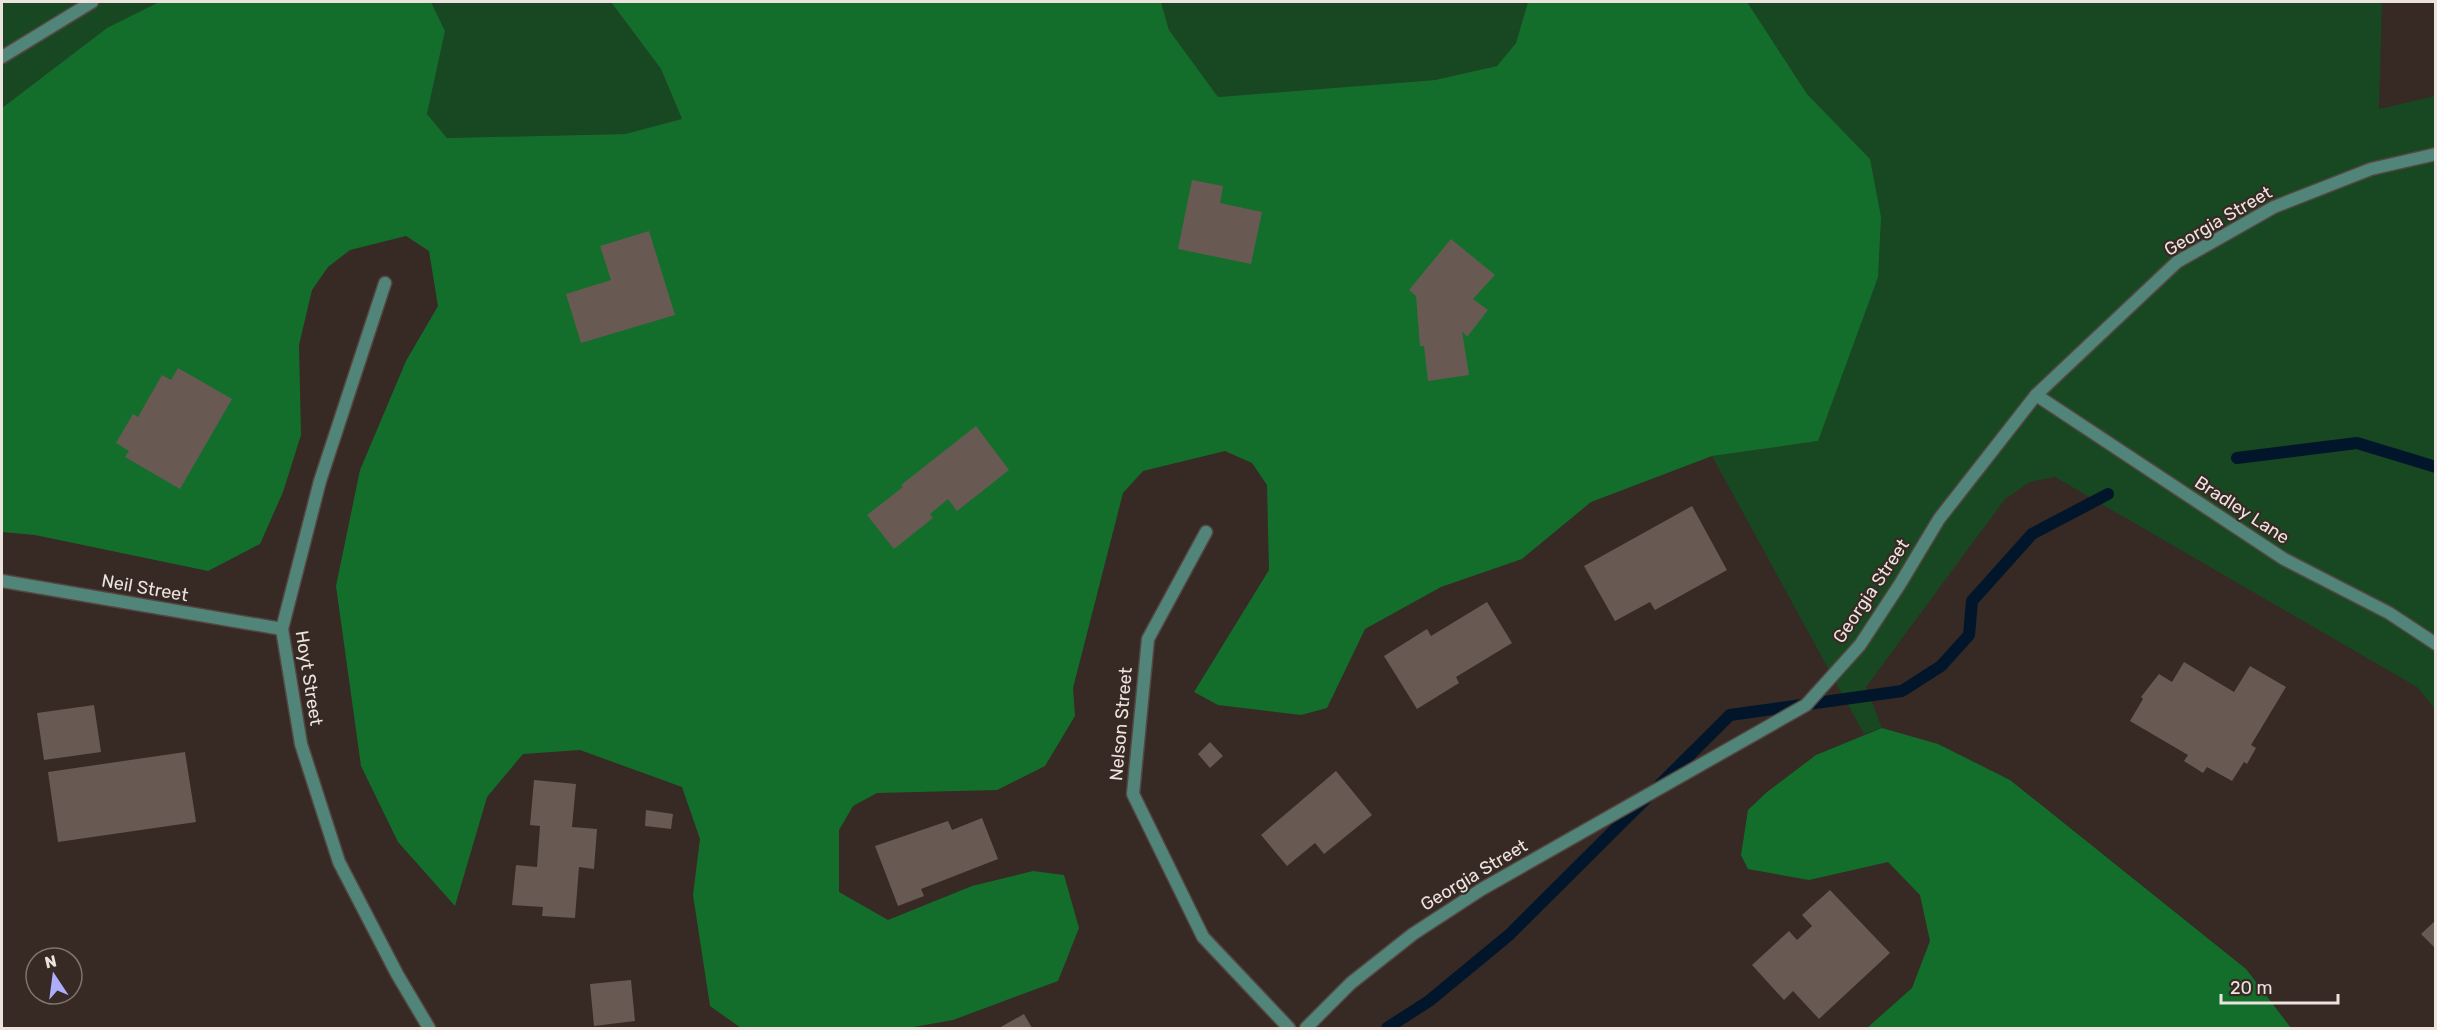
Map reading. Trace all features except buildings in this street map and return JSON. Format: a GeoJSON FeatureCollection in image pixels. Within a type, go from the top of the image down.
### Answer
{"type":"FeatureCollection","features":[{"type":"Feature","properties":{"kind":"street"},"geometry":{"type":"LineString","coordinates":[[2,57],[92,2]]}},
{"type":"Feature","properties":{"kind":"street","name":"Georgia Street"},"geometry":{"type":"LineString","coordinates":[[1306,1029],[1351,983],[1413,934],[1482,889],[1806,705],[1860,645],[1939,519],[2036,395],[2177,262],[2274,207],[2371,169],[2436,154]]}},
{"type":"Feature","properties":{"kind":"street","name":"Hoyt Street"},"geometry":{"type":"LineString","coordinates":[[385,283],[320,481],[282,630],[302,744],[339,862],[397,974],[429,1029]]}},
{"type":"Feature","properties":{"kind":"street","name":"Bradley Lane"},"geometry":{"type":"LineString","coordinates":[[2036,395],[2284,559],[2389,613],[2436,644]]}},
{"type":"Feature","properties":{"kind":"street","name":"Nelson Street"},"geometry":{"type":"LineString","coordinates":[[1206,532],[1148,639],[1133,794],[1203,937],[1289,1029]]}},
{"type":"Feature","properties":{"kind":"street","name":"Neil Street"},"geometry":{"type":"LineString","coordinates":[[2,581],[282,630]]}},
{"type":"Feature","properties":{"kind":"green space"},"geometry":{"type":"Polygon","coordinates":[[[7,2],[159,2],[107,28],[2,108],[2,4],[7,2]]]}},
{"type":"Feature","properties":{"kind":"green space"},"geometry":{"type":"Polygon","coordinates":[[[159,2],[431,2],[445,31],[427,114],[447,138],[625,134],[682,119],[661,69],[611,2],[1161,2],[1169,30],[1218,97],[1435,80],[1497,66],[1516,43],[1528,2],[1747,2],[1807,94],[1870,159],[1881,217],[1878,277],[1818,441],[1712,456],[1591,502],[1522,559],[1441,587],[1365,629],[1327,708],[1301,715],[1218,705],[1194,692],[1269,570],[1267,485],[1252,463],[1225,451],[1143,471],[1123,493],[1073,688],[1075,716],[1045,766],[997,790],[877,793],[853,806],[839,830],[839,892],[888,920],[972,886],[1033,871],[1064,875],[1079,928],[1058,981],[953,1020],[908,1028],[741,1028],[710,1006],[693,895],[700,839],[682,787],[580,750],[523,754],[487,797],[455,906],[398,842],[361,766],[336,586],[360,470],[406,361],[438,306],[429,251],[406,236],[350,250],[328,267],[312,290],[299,345],[301,435],[283,492],[260,544],[208,571],[35,535],[2,532],[2,108],[107,28],[159,2]]]}},
{"type":"Feature","properties":{"kind":"green space"},"geometry":{"type":"Polygon","coordinates":[[[431,2],[611,2],[661,69],[682,119],[625,134],[447,138],[427,114],[445,31],[431,2]]]}},
{"type":"Feature","properties":{"kind":"green space"},"geometry":{"type":"Polygon","coordinates":[[[1161,2],[1528,2],[1516,43],[1497,66],[1435,80],[1218,97],[1169,30],[1161,2]]]}},
{"type":"Feature","properties":{"kind":"green space"},"geometry":{"type":"Polygon","coordinates":[[[1747,2],[2382,2],[2379,109],[2435,96],[2435,709],[2417,687],[2055,477],[2030,482],[2005,499],[1866,687],[1882,728],[1864,734],[1712,456],[1818,441],[1870,159],[1807,94],[1747,2]]]}},
{"type":"Feature","properties":{"kind":"green space"},"geometry":{"type":"Polygon","coordinates":[[[1882,728],[1938,744],[2010,780],[2246,969],[2291,1028],[1867,1028],[1912,988],[1930,941],[1920,895],[1888,862],[1809,880],[1748,869],[1741,855],[1748,810],[1767,792],[1816,755],[1882,728]]]}},
{"type":"Feature","properties":{"kind":"waterway"},"geometry":{"type":"LineString","coordinates":[[2237,458],[2357,443],[2436,467]]}},
{"type":"Feature","properties":{"kind":"waterway"},"geometry":{"type":"LineString","coordinates":[[1387,1028],[1429,1001],[1509,935],[1730,715],[1902,691],[1941,666],[1969,635],[1972,601],[2032,534],[2108,494]]}}]}
